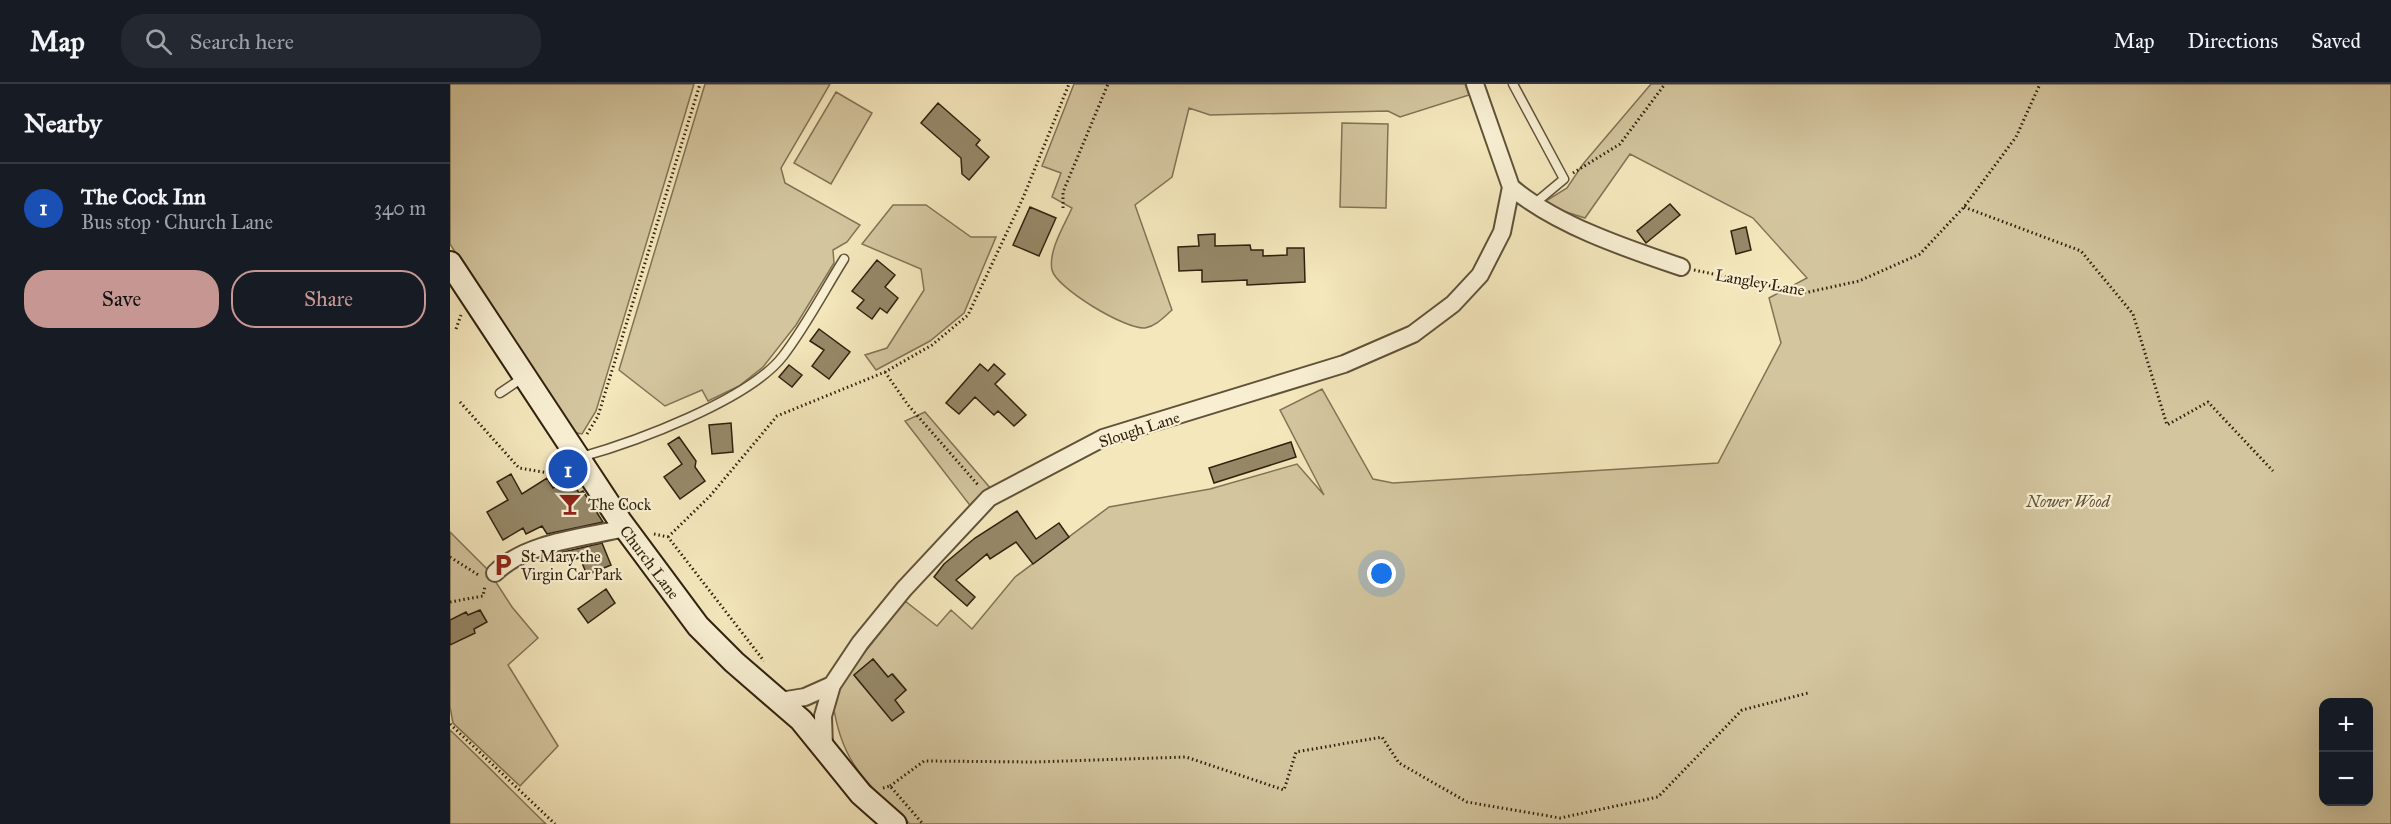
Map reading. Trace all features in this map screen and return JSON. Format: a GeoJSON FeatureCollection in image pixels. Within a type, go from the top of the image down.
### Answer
{"type":"FeatureCollection","features":[{"type":"Feature","properties":{"kind":"street"},"geometry":{"type":"LineString","coordinates":[[1475,84],[1511,187],[1532,205],[1630,250],[1681,267]]}},
{"type":"Feature","properties":{"kind":"street","name":"Slough Lane"},"geometry":{"type":"LineString","coordinates":[[824,747],[823,716],[832,686],[860,643],[904,589],[989,498],[1103,438],[1344,364],[1413,334],[1453,304],[1480,275],[1502,232],[1511,187]]}},
{"type":"Feature","properties":{"kind":"street"},"geometry":{"type":"LineString","coordinates":[[1504,219],[1532,205]]}},
{"type":"Feature","properties":{"kind":"street","name":"Church Lane"},"geometry":{"type":"LineString","coordinates":[[453,276],[524,376],[625,528],[698,626],[734,662],[801,720],[861,794],[894,824]]}},
{"type":"Feature","properties":{"kind":"street"},"geometry":{"type":"LineString","coordinates":[[495,573],[509,559],[536,549],[625,528]]}},
{"type":"Feature","properties":{"kind":"street"},"geometry":{"type":"LineString","coordinates":[[780,701],[806,697],[832,686]]}},
{"type":"Feature","properties":{"kind":"lane"},"geometry":{"type":"LineString","coordinates":[[1513,84],[1564,179],[1532,205]]}},
{"type":"Feature","properties":{"kind":"lane"},"geometry":{"type":"LineString","coordinates":[[578,458],[629,444],[761,379],[783,356],[844,259]]}},
{"type":"Feature","properties":{"kind":"lane"},"geometry":{"type":"LineString","coordinates":[[500,393],[524,376]]}},
{"type":"Feature","properties":{"kind":"path"},"geometry":{"type":"LineString","coordinates":[[598,416],[700,84]]}},
{"type":"Feature","properties":{"kind":"path"},"geometry":{"type":"LineString","coordinates":[[765,663],[668,537],[710,496],[777,416],[885,372],[932,345],[968,315],[1023,198],[1069,84]]}},
{"type":"Feature","properties":{"kind":"path"},"geometry":{"type":"LineString","coordinates":[[1063,208],[1063,192],[1108,84]]}},
{"type":"Feature","properties":{"kind":"path"},"geometry":{"type":"LineString","coordinates":[[1564,179],[1620,144],[1665,84]]}},
{"type":"Feature","properties":{"kind":"path","name":"Langley Lane"},"geometry":{"type":"LineString","coordinates":[[1681,267],[1804,293],[1859,281],[1920,254],[1964,207],[2016,137],[2040,84]]}},
{"type":"Feature","properties":{"kind":"path"},"geometry":{"type":"LineString","coordinates":[[1964,207],[2081,251],[2133,314],[2167,425],[2208,402],[2273,471]]}},
{"type":"Feature","properties":{"kind":"path"},"geometry":{"type":"LineString","coordinates":[[456,329],[461,315]]}},
{"type":"Feature","properties":{"kind":"path"},"geometry":{"type":"LineString","coordinates":[[885,372],[908,405],[989,498]]}},
{"type":"Feature","properties":{"kind":"path"},"geometry":{"type":"LineString","coordinates":[[460,402],[519,468],[549,473]]}},
{"type":"Feature","properties":{"kind":"path"},"geometry":{"type":"LineString","coordinates":[[450,557],[487,580],[483,596],[450,602]]}},
{"type":"Feature","properties":{"kind":"path"},"geometry":{"type":"LineString","coordinates":[[890,786],[924,761],[1035,762],[1186,757],[1284,790],[1296,752],[1382,737],[1399,763],[1467,802],[1560,818],[1658,797],[1742,710],[1808,693]]}},
{"type":"Feature","properties":{"kind":"path"},"geometry":{"type":"LineString","coordinates":[[450,724],[555,824]]}},
{"type":"Feature","properties":{"kind":"green space"},"geometry":{"type":"Polygon","coordinates":[[[450,84],[694,84],[596,411],[582,434],[572,432],[556,410],[450,244],[450,84]]]}},
{"type":"Feature","properties":{"kind":"green space"},"geometry":{"type":"Polygon","coordinates":[[[705,84],[830,84],[781,168],[785,183],[860,225],[847,242],[833,250],[834,263],[796,325],[763,367],[739,386],[708,401],[702,390],[665,406],[619,370],[705,84]]]}},
{"type":"Feature","properties":{"kind":"green space"},"geometry":{"type":"Polygon","coordinates":[[[1074,84],[1465,84],[1469,95],[1400,117],[1388,111],[1210,115],[1189,108],[1172,177],[1135,205],[1172,310],[1156,323],[1145,328],[1123,322],[1078,297],[1056,278],[1052,270],[1054,247],[1072,208],[1052,197],[1061,173],[1042,166],[1074,84]]]}},
{"type":"Feature","properties":{"kind":"green space","name":"Nower Wood"},"geometry":{"type":"Polygon","coordinates":[[[1651,84],[2391,84],[2391,824],[910,824],[869,784],[850,758],[842,742],[833,703],[843,680],[905,601],[937,626],[951,610],[972,629],[1015,577],[1109,507],[1210,489],[1297,464],[1324,495],[1280,410],[1322,389],[1373,479],[1393,483],[1718,463],[1781,343],[1769,298],[1807,278],[1753,218],[1630,154],[1585,218],[1541,204],[1567,188],[1583,164],[1651,84]],[[873,659],[854,675],[884,710],[906,690],[893,674],[888,677],[873,659]]]}},
{"type":"Feature","properties":{"kind":"green space"},"geometry":{"type":"Polygon","coordinates":[[[836,92],[872,113],[831,184],[794,163],[836,92]]]}},
{"type":"Feature","properties":{"kind":"green space"},"geometry":{"type":"Polygon","coordinates":[[[1342,123],[1388,124],[1386,208],[1340,207],[1342,123]]]}},
{"type":"Feature","properties":{"kind":"green space"},"geometry":{"type":"Polygon","coordinates":[[[893,205],[926,205],[971,237],[996,237],[964,313],[930,341],[876,370],[865,355],[887,348],[924,290],[921,269],[862,244],[893,205]]]}},
{"type":"Feature","properties":{"kind":"green space"},"geometry":{"type":"Polygon","coordinates":[[[925,412],[992,490],[972,508],[905,421],[925,412]]]}},
{"type":"Feature","properties":{"kind":"green space"},"geometry":{"type":"Polygon","coordinates":[[[450,532],[488,570],[512,607],[538,638],[508,665],[558,746],[520,786],[453,723],[450,707],[450,532]]]}},
{"type":"Feature","properties":{"kind":"green space"},"geometry":{"type":"Polygon","coordinates":[[[450,730],[474,753],[546,824],[450,824],[450,730]]]}},
{"type":"Feature","properties":{"kind":"building"},"geometry":{"type":"Polygon","coordinates":[[[938,103],[980,140],[976,145],[989,157],[969,180],[962,174],[961,158],[921,123],[938,103]]]}},
{"type":"Feature","properties":{"kind":"building"},"geometry":{"type":"Polygon","coordinates":[[[1670,204],[1680,215],[1646,243],[1637,231],[1670,204]]]}},
{"type":"Feature","properties":{"kind":"building"},"geometry":{"type":"Polygon","coordinates":[[[1030,207],[1056,218],[1039,256],[1013,245],[1030,207]]]}},
{"type":"Feature","properties":{"kind":"building"},"geometry":{"type":"Polygon","coordinates":[[[1746,227],[1751,250],[1736,254],[1731,231],[1746,227]]]}},
{"type":"Feature","properties":{"kind":"building"},"geometry":{"type":"Polygon","coordinates":[[[1215,234],[1215,246],[1250,245],[1251,250],[1263,250],[1263,256],[1287,255],[1287,248],[1304,248],[1305,282],[1247,285],[1247,280],[1202,282],[1202,270],[1179,271],[1178,247],[1199,246],[1198,235],[1215,234]]]}},
{"type":"Feature","properties":{"kind":"building"},"geometry":{"type":"Polygon","coordinates":[[[877,260],[895,275],[885,287],[898,298],[887,313],[880,308],[872,319],[857,308],[864,300],[852,291],[877,260]]]}},
{"type":"Feature","properties":{"kind":"building"},"geometry":{"type":"Polygon","coordinates":[[[819,329],[850,352],[829,379],[812,366],[824,350],[810,341],[819,329]]]}},
{"type":"Feature","properties":{"kind":"building"},"geometry":{"type":"Polygon","coordinates":[[[980,364],[988,371],[994,364],[1005,374],[995,384],[1026,415],[1014,426],[998,411],[994,415],[975,397],[959,414],[946,403],[980,364]]]}},
{"type":"Feature","properties":{"kind":"building"},"geometry":{"type":"Polygon","coordinates":[[[789,365],[802,375],[792,387],[779,377],[789,365]]]}},
{"type":"Feature","properties":{"kind":"building"},"geometry":{"type":"Polygon","coordinates":[[[731,423],[733,452],[712,454],[709,425],[731,423]]]}},
{"type":"Feature","properties":{"kind":"building"},"geometry":{"type":"Polygon","coordinates":[[[679,437],[696,461],[695,467],[705,481],[680,499],[664,477],[682,464],[668,444],[679,437]]]}},
{"type":"Feature","properties":{"kind":"building"},"geometry":{"type":"Polygon","coordinates":[[[1291,442],[1296,457],[1214,483],[1209,468],[1291,442]]]}},
{"type":"Feature","properties":{"kind":"building"},"geometry":{"type":"Polygon","coordinates":[[[511,474],[522,494],[547,478],[553,488],[563,482],[573,483],[579,493],[583,491],[603,522],[547,534],[542,526],[526,534],[523,528],[503,540],[487,512],[508,500],[497,482],[511,474]]]}},
{"type":"Feature","properties":{"kind":"building"},"geometry":{"type":"Polygon","coordinates":[[[1017,511],[1036,539],[1059,523],[1069,537],[1033,564],[1016,542],[990,559],[987,554],[956,580],[975,597],[967,606],[934,577],[944,564],[975,538],[1017,511]]]}},
{"type":"Feature","properties":{"kind":"building"},"geometry":{"type":"Polygon","coordinates":[[[602,543],[611,565],[587,575],[580,558],[555,563],[554,554],[602,543]]]}},
{"type":"Feature","properties":{"kind":"building"},"geometry":{"type":"Polygon","coordinates":[[[606,589],[615,603],[588,623],[578,609],[606,589]]]}},
{"type":"Feature","properties":{"kind":"building"},"geometry":{"type":"Polygon","coordinates":[[[480,610],[487,622],[474,629],[475,633],[450,645],[450,620],[466,612],[468,615],[480,610]]]}},
{"type":"Feature","properties":{"kind":"building"},"geometry":{"type":"Polygon","coordinates":[[[873,659],[888,677],[892,674],[906,690],[895,700],[904,712],[892,721],[854,675],[873,659]]]}},
{"type":"Feature","properties":{"kind":"place","name":"The Cock Inn"},"geometry":{"type":"Point","coordinates":[568,469]}},
{"type":"Feature","properties":{"kind":"place","name":"The Cock"},"geometry":{"type":"Point","coordinates":[570,504]}},
{"type":"Feature","properties":{"kind":"place","name":"St Mary the Virgin Car Park"},"geometry":{"type":"Point","coordinates":[503,565]}}]}
